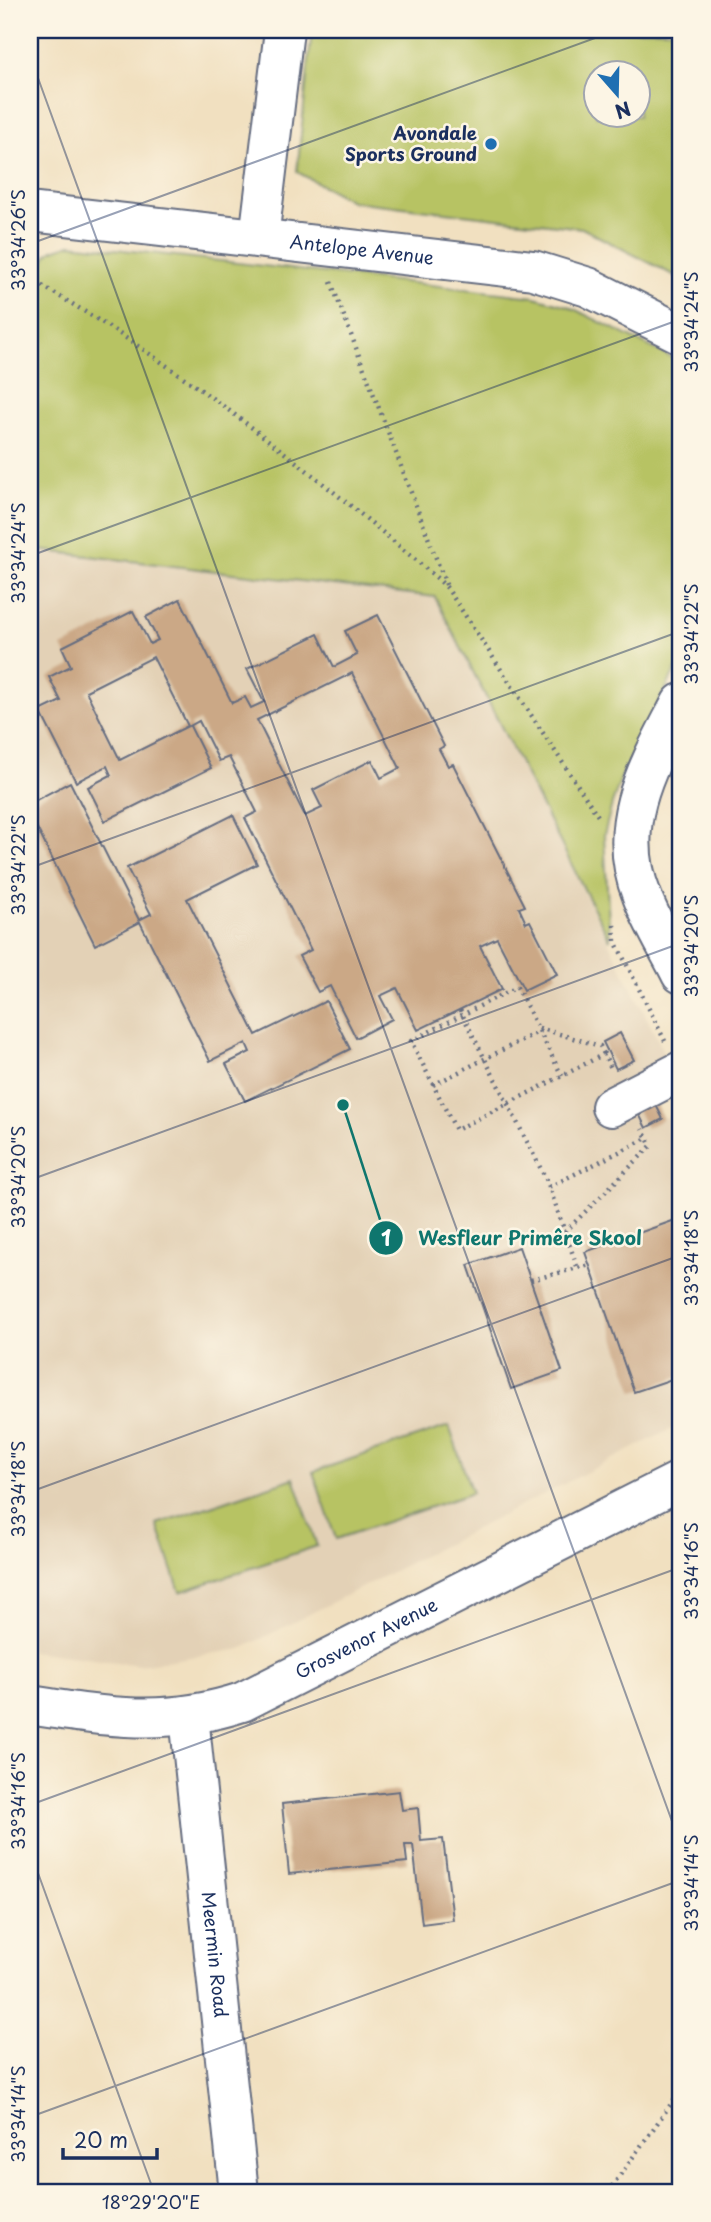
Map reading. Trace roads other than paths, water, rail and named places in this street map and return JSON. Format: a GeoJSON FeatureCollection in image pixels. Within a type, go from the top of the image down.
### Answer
{"type":"FeatureCollection","features":[{"type":"Feature","properties":{"kind":"street"},"geometry":{"type":"LineString","coordinates":[[259,238],[284,30]]}},
{"type":"Feature","properties":{"kind":"street","name":"Antelope Avenue"},"geometry":{"type":"LineString","coordinates":[[30,212],[513,267],[553,275],[588,287],[681,334]]}},
{"type":"Feature","properties":{"kind":"street"},"geometry":{"type":"LineString","coordinates":[[681,703],[642,779],[631,820],[630,842],[634,874],[642,899],[681,974]]}},
{"type":"Feature","properties":{"kind":"street"},"geometry":{"type":"LineString","coordinates":[[619,1102],[681,1071]]}},
{"type":"Feature","properties":{"kind":"street","name":"Grosvenor Avenue"},"geometry":{"type":"LineString","coordinates":[[30,1705],[122,1719],[189,1716],[217,1710],[265,1691],[681,1480]]}},
{"type":"Feature","properties":{"kind":"street","name":"Meermin Road"},"geometry":{"type":"LineString","coordinates":[[189,1716],[239,2192]]}},
{"type":"Feature","properties":{"kind":"place","name":"Avondale Sports Ground"},"geometry":{"type":"Point","coordinates":[491,144]}},
{"type":"Feature","properties":{"kind":"place","name":"Wesfleur Primêre Skool"},"geometry":{"type":"Point","coordinates":[343,1105]}}]}
